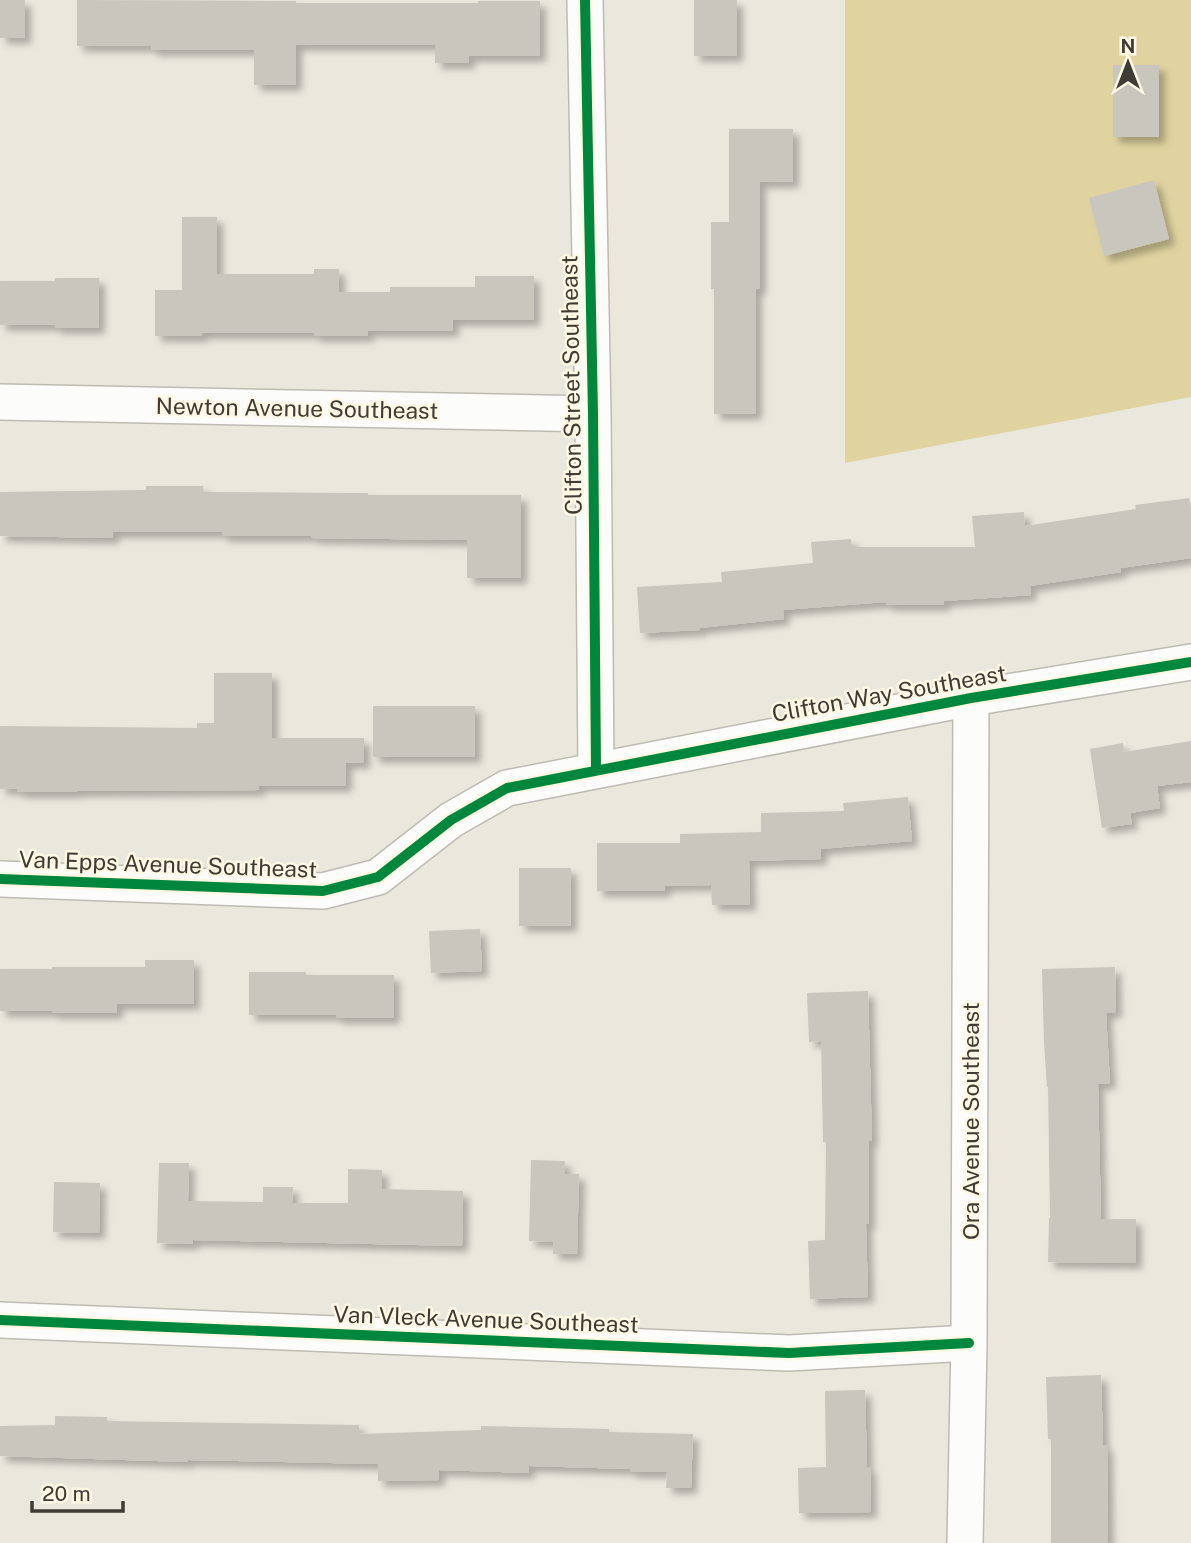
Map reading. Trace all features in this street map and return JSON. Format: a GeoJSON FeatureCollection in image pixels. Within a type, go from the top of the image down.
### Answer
{"type":"FeatureCollection","features":[{"type":"Feature","properties":{"kind":"street","name":"Clifton Street Southeast"},"geometry":{"type":"LineString","coordinates":[[585,0],[596,769]]}},
{"type":"Feature","properties":{"kind":"street","name":"Newton Avenue Southeast"},"geometry":{"type":"LineString","coordinates":[[0,402],[593,414]]}},
{"type":"Feature","properties":{"kind":"street","name":"Clifton Way Southeast"},"geometry":{"type":"LineString","coordinates":[[596,769],[971,698],[1191,662]]}},
{"type":"Feature","properties":{"kind":"street","name":"Ora Avenue Southeast"},"geometry":{"type":"LineString","coordinates":[[965,1543],[970,1343],[971,698]]}},
{"type":"Feature","properties":{"kind":"street","name":"Van Epps Avenue Southeast"},"geometry":{"type":"LineString","coordinates":[[0,879],[323,891],[378,877],[451,820],[507,788],[596,769]]}},
{"type":"Feature","properties":{"kind":"street","name":"Van Vleck Avenue Southeast"},"geometry":{"type":"LineString","coordinates":[[0,1320],[789,1353],[970,1343]]}},
{"type":"Feature","properties":{"kind":"shaded area"},"geometry":{"type":"Polygon","coordinates":[[[845,0],[1191,0],[1191,397],[845,463],[845,0]]]}},
{"type":"Feature","properties":{"kind":"building"},"geometry":{"type":"Polygon","coordinates":[[[0,0],[25,0],[25,38],[0,38],[0,0]]]}},
{"type":"Feature","properties":{"kind":"building"},"geometry":{"type":"Polygon","coordinates":[[[77,0],[296,3],[540,1],[540,56],[469,56],[469,63],[435,63],[435,45],[296,45],[296,85],[254,85],[254,50],[151,50],[151,46],[77,46],[77,0]]]}},
{"type":"Feature","properties":{"kind":"building"},"geometry":{"type":"Polygon","coordinates":[[[694,0],[737,0],[737,56],[694,56],[694,0]]]}},
{"type":"Feature","properties":{"kind":"building"},"geometry":{"type":"Polygon","coordinates":[[[1113,65],[1159,65],[1159,137],[1113,137],[1113,65]]]}},
{"type":"Feature","properties":{"kind":"building"},"geometry":{"type":"Polygon","coordinates":[[[729,129],[793,129],[793,182],[760,182],[760,289],[756,289],[756,414],[714,414],[711,222],[729,222],[729,129]]]}},
{"type":"Feature","properties":{"kind":"building"},"geometry":{"type":"Polygon","coordinates":[[[1154,180],[1169,239],[1104,256],[1089,198],[1154,180]]]}},
{"type":"Feature","properties":{"kind":"building"},"geometry":{"type":"Polygon","coordinates":[[[182,217],[217,217],[217,274],[314,274],[314,269],[339,269],[339,292],[390,292],[390,287],[475,287],[475,276],[534,276],[534,320],[453,320],[453,331],[368,331],[368,336],[202,333],[202,336],[155,336],[155,290],[182,290],[182,217]]]}},
{"type":"Feature","properties":{"kind":"building"},"geometry":{"type":"Polygon","coordinates":[[[55,278],[99,278],[99,328],[0,325],[0,281],[55,281],[55,278]]]}},
{"type":"Feature","properties":{"kind":"building"},"geometry":{"type":"Polygon","coordinates":[[[146,486],[203,486],[203,492],[521,495],[521,578],[467,578],[467,540],[222,536],[222,532],[113,532],[113,538],[0,536],[0,492],[146,490],[146,486]]]}},
{"type":"Feature","properties":{"kind":"building"},"geometry":{"type":"Polygon","coordinates":[[[1189,498],[1191,558],[1121,568],[1121,572],[1030,586],[1031,595],[944,601],[944,605],[886,605],[886,602],[783,610],[784,619],[700,630],[640,633],[637,587],[722,582],[721,572],[813,563],[811,542],[851,539],[852,547],[975,547],[972,516],[1024,512],[1025,526],[1136,509],[1135,505],[1189,498]]]}},
{"type":"Feature","properties":{"kind":"building"},"geometry":{"type":"Polygon","coordinates":[[[214,673],[272,673],[272,738],[364,738],[364,763],[346,763],[346,786],[77,792],[17,792],[17,789],[0,789],[0,726],[197,728],[197,723],[214,723],[214,673]]]}},
{"type":"Feature","properties":{"kind":"building"},"geometry":{"type":"Polygon","coordinates":[[[373,706],[475,706],[475,757],[373,757],[373,706]]]}},
{"type":"Feature","properties":{"kind":"building"},"geometry":{"type":"Polygon","coordinates":[[[1191,741],[1191,782],[1157,786],[1160,808],[1130,813],[1132,824],[1102,828],[1090,749],[1123,743],[1124,752],[1191,741]]]}},
{"type":"Feature","properties":{"kind":"building"},"geometry":{"type":"Polygon","coordinates":[[[908,797],[912,841],[821,849],[821,859],[749,861],[750,905],[712,905],[711,885],[665,886],[665,891],[597,891],[597,843],[680,843],[680,834],[761,832],[761,813],[844,811],[843,803],[908,797]]]}},
{"type":"Feature","properties":{"kind":"building"},"geometry":{"type":"Polygon","coordinates":[[[519,868],[571,868],[571,926],[519,926],[519,868]]]}},
{"type":"Feature","properties":{"kind":"building"},"geometry":{"type":"Polygon","coordinates":[[[480,929],[482,971],[431,973],[429,931],[480,929]]]}},
{"type":"Feature","properties":{"kind":"building"},"geometry":{"type":"Polygon","coordinates":[[[145,960],[194,960],[194,1004],[117,1004],[117,1013],[0,1011],[0,969],[145,967],[145,960]]]}},
{"type":"Feature","properties":{"kind":"building"},"geometry":{"type":"Polygon","coordinates":[[[1115,967],[1116,1012],[1106,1013],[1110,1083],[1098,1084],[1101,1219],[1136,1219],[1136,1263],[1048,1262],[1048,1087],[1042,969],[1115,967]]]}},
{"type":"Feature","properties":{"kind":"building"},"geometry":{"type":"Polygon","coordinates":[[[249,972],[394,975],[394,1018],[249,1015],[249,972]]]}},
{"type":"Feature","properties":{"kind":"building"},"geometry":{"type":"Polygon","coordinates":[[[868,991],[872,1141],[869,1141],[869,1224],[866,1224],[868,1297],[810,1299],[808,1241],[825,1240],[826,1142],[823,1142],[821,1041],[809,1042],[807,993],[868,991]]]}},
{"type":"Feature","properties":{"kind":"building"},"geometry":{"type":"Polygon","coordinates":[[[531,1160],[565,1161],[565,1174],[579,1174],[577,1254],[553,1254],[553,1242],[529,1241],[531,1160]]]}},
{"type":"Feature","properties":{"kind":"building"},"geometry":{"type":"Polygon","coordinates":[[[159,1163],[189,1163],[188,1201],[263,1202],[263,1187],[293,1187],[292,1203],[348,1203],[348,1169],[382,1170],[382,1189],[463,1191],[462,1246],[193,1240],[193,1244],[157,1243],[159,1163]]]}},
{"type":"Feature","properties":{"kind":"building"},"geometry":{"type":"Polygon","coordinates":[[[54,1182],[100,1183],[99,1233],[53,1232],[54,1182]]]}},
{"type":"Feature","properties":{"kind":"building"},"geometry":{"type":"Polygon","coordinates":[[[1101,1375],[1103,1445],[1107,1445],[1108,1543],[1051,1543],[1051,1439],[1048,1439],[1046,1377],[1101,1375]]]}},
{"type":"Feature","properties":{"kind":"building"},"geometry":{"type":"Polygon","coordinates":[[[865,1390],[871,1512],[799,1513],[798,1468],[826,1467],[825,1391],[865,1390]]]}},
{"type":"Feature","properties":{"kind":"building"},"geometry":{"type":"Polygon","coordinates":[[[55,1416],[107,1417],[107,1421],[359,1425],[359,1434],[481,1430],[481,1426],[693,1434],[691,1488],[666,1488],[667,1472],[630,1472],[630,1469],[529,1466],[528,1473],[439,1470],[439,1480],[378,1481],[378,1464],[0,1456],[0,1426],[55,1425],[55,1416]]]}},
{"type":"Feature","properties":{"kind":"cycle path"},"geometry":{"type":"LineString","coordinates":[[585,0],[596,769]]}},
{"type":"Feature","properties":{"kind":"cycle path"},"geometry":{"type":"LineString","coordinates":[[0,879],[323,891],[378,877],[451,820],[507,788],[971,698],[1191,662]]}},
{"type":"Feature","properties":{"kind":"cycle path"},"geometry":{"type":"LineString","coordinates":[[0,1320],[789,1353],[969,1343]]}}]}
